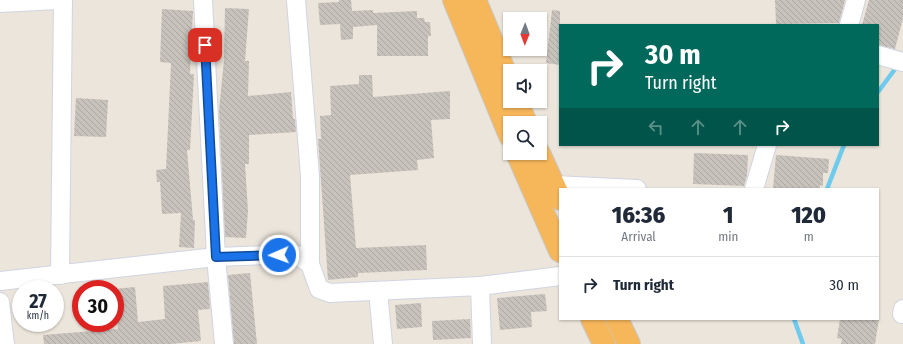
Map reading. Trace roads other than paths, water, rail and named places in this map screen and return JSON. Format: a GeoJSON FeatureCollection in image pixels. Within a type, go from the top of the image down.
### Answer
{"type":"FeatureCollection","features":[{"type":"Feature","properties":{"kind":"highway"},"geometry":{"type":"LineString","coordinates":[[454,0],[503,119]]}},
{"type":"Feature","properties":{"kind":"highway"},"geometry":{"type":"LineString","coordinates":[[475,0],[503,67]]}},
{"type":"Feature","properties":{"kind":"highway"},"geometry":{"type":"LineString","coordinates":[[520,160],[559,249]]}},
{"type":"Feature","properties":{"kind":"highway"},"geometry":{"type":"LineString","coordinates":[[542,160],[557,192]]}},
{"type":"Feature","properties":{"kind":"highway"},"geometry":{"type":"LineString","coordinates":[[592,320],[604,344]]}},
{"type":"Feature","properties":{"kind":"highway"},"geometry":{"type":"LineString","coordinates":[[617,320],[629,344]]}},
{"type":"Feature","properties":{"kind":"street"},"geometry":{"type":"LineString","coordinates":[[0,3],[58,0]]}},
{"type":"Feature","properties":{"kind":"street"},"geometry":{"type":"LineString","coordinates":[[60,275],[63,0]]}},
{"type":"Feature","properties":{"kind":"street"},"geometry":{"type":"LineString","coordinates":[[203,0],[216,257],[224,344]]}},
{"type":"Feature","properties":{"kind":"street"},"geometry":{"type":"LineString","coordinates":[[296,0],[310,176],[310,264],[315,283],[322,292],[480,286],[559,276]]}},
{"type":"Feature","properties":{"kind":"street"},"geometry":{"type":"LineString","coordinates":[[849,24],[856,0]]}},
{"type":"Feature","properties":{"kind":"street"},"geometry":{"type":"LineString","coordinates":[[879,55],[901,62]]}},
{"type":"Feature","properties":{"kind":"street"},"geometry":{"type":"LineString","coordinates":[[754,188],[767,146]]}},
{"type":"Feature","properties":{"kind":"street"},"geometry":{"type":"LineString","coordinates":[[0,281],[216,257],[295,254],[310,264]]}},
{"type":"Feature","properties":{"kind":"street"},"geometry":{"type":"LineString","coordinates":[[480,286],[482,344]]}},
{"type":"Feature","properties":{"kind":"street"},"geometry":{"type":"LineString","coordinates":[[378,291],[383,344]]}},
{"type":"Feature","properties":{"kind":"street"},"geometry":{"type":"LineString","coordinates":[[0,302],[5,344]]}},
{"type":"Feature","properties":{"kind":"waterway"},"geometry":{"type":"LineString","coordinates":[[879,91],[898,65]]}},
{"type":"Feature","properties":{"kind":"waterway"},"geometry":{"type":"LineString","coordinates":[[827,188],[844,146]]}},
{"type":"Feature","properties":{"kind":"waterway"},"geometry":{"type":"LineString","coordinates":[[794,320],[803,344]]}}]}
